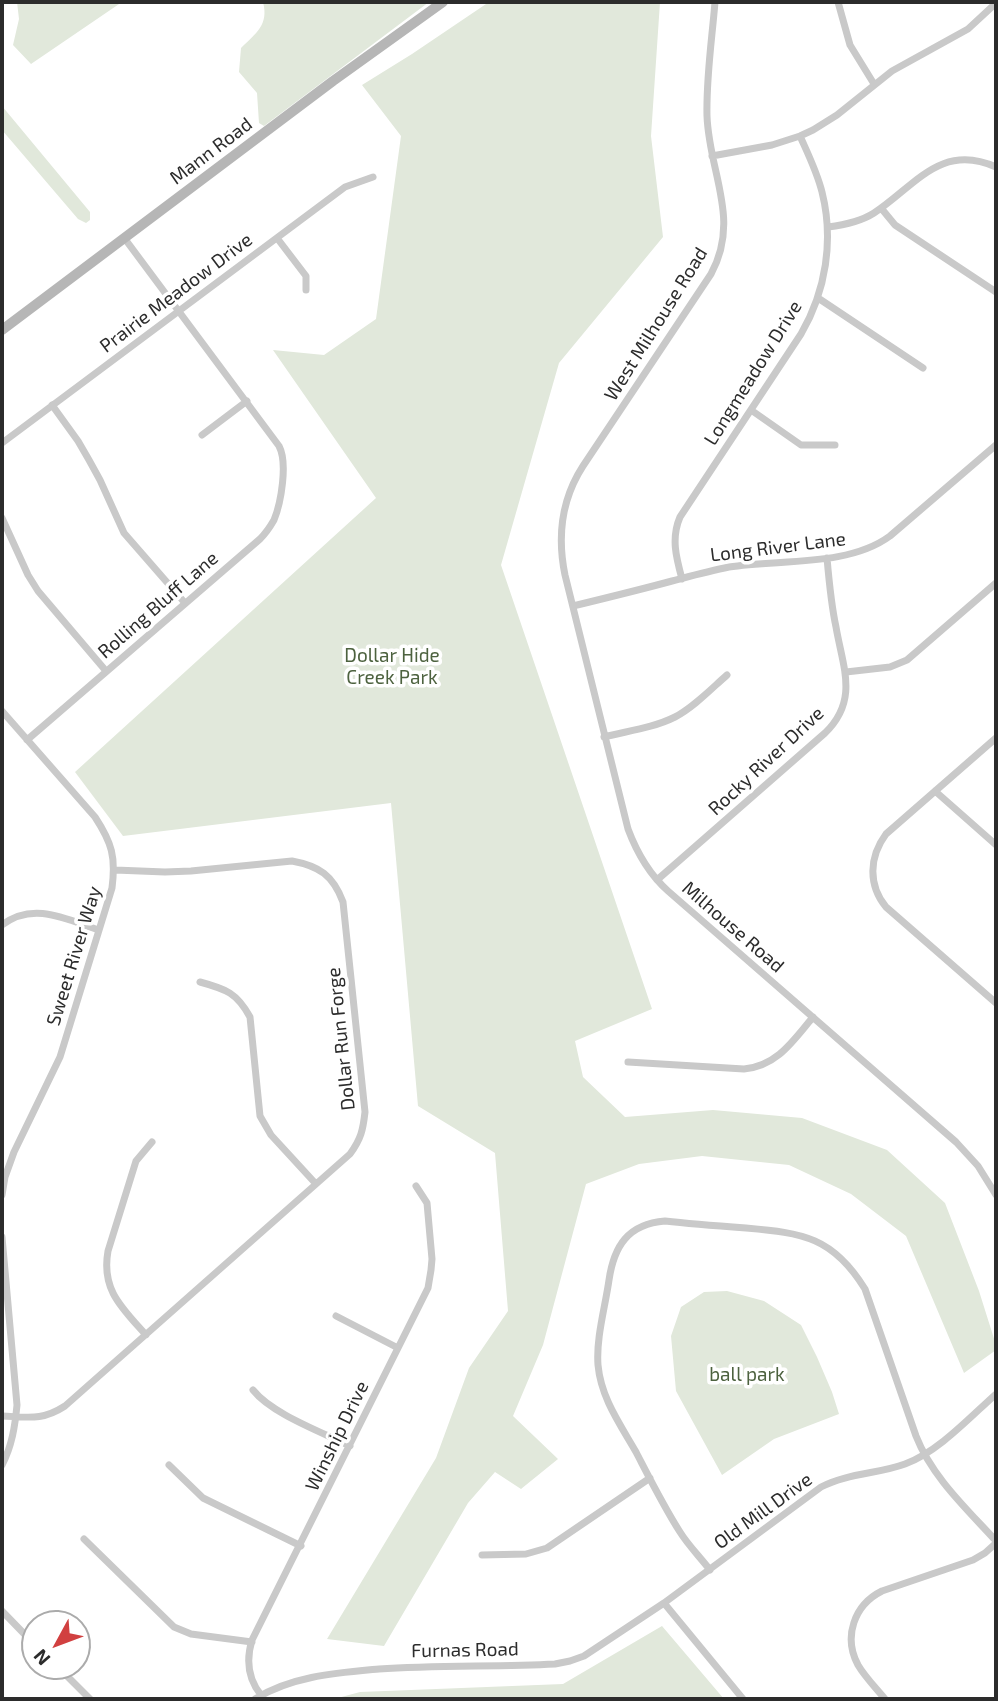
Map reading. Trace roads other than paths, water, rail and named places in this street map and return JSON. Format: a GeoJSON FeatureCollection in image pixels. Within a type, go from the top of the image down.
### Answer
{"type":"FeatureCollection","features":[{"type":"Feature","properties":{"kind":"main road","name":"Mann Road"},"geometry":{"type":"LineString","coordinates":[[2,330],[443,2]]}},
{"type":"Feature","properties":{"kind":"street","name":"West Milhouse Road"},"geometry":{"type":"LineString","coordinates":[[573,606],[560,547],[566,501],[580,471],[711,274],[719,258],[724,237],[725,219],[712,156],[707,102],[715,2]]}},
{"type":"Feature","properties":{"kind":"street"},"geometry":{"type":"LineString","coordinates":[[838,2],[850,45],[874,84]]}},
{"type":"Feature","properties":{"kind":"street"},"geometry":{"type":"LineString","coordinates":[[712,156],[772,145],[800,136],[827,122],[874,84],[911,60],[961,34],[996,4]]}},
{"type":"Feature","properties":{"kind":"street","name":"Longmeadow Drive"},"geometry":{"type":"LineString","coordinates":[[682,579],[674,544],[681,514],[801,334],[818,298],[827,258],[828,227],[821,189],[800,136]]}},
{"type":"Feature","properties":{"kind":"street"},"geometry":{"type":"LineString","coordinates":[[828,227],[859,220],[881,208],[943,163],[973,159],[996,167]]}},
{"type":"Feature","properties":{"kind":"street","name":"Prairie Meadow Drive"},"geometry":{"type":"LineString","coordinates":[[2,443],[345,187],[373,177]]}},
{"type":"Feature","properties":{"kind":"street"},"geometry":{"type":"LineString","coordinates":[[881,208],[895,225],[996,292]]}},
{"type":"Feature","properties":{"kind":"street"},"geometry":{"type":"LineString","coordinates":[[277,238],[306,275],[306,290]]}},
{"type":"Feature","properties":{"kind":"street"},"geometry":{"type":"LineString","coordinates":[[125,239],[247,401],[202,435]]}},
{"type":"Feature","properties":{"kind":"street"},"geometry":{"type":"LineString","coordinates":[[818,298],[923,368]]}},
{"type":"Feature","properties":{"kind":"street","name":"Rolling Bluff Lane"},"geometry":{"type":"LineString","coordinates":[[27,740],[267,531],[275,516],[284,460],[274,437],[247,401]]}},
{"type":"Feature","properties":{"kind":"street"},"geometry":{"type":"LineString","coordinates":[[52,405],[89,460],[124,533],[185,603]]}},
{"type":"Feature","properties":{"kind":"street"},"geometry":{"type":"LineString","coordinates":[[751,410],[801,444],[835,445]]}},
{"type":"Feature","properties":{"kind":"street","name":"Long River Lane"},"geometry":{"type":"LineString","coordinates":[[573,606],[730,567],[862,552],[884,541],[996,445]]}},
{"type":"Feature","properties":{"kind":"street"},"geometry":{"type":"LineString","coordinates":[[2,518],[38,591],[106,671]]}},
{"type":"Feature","properties":{"kind":"street","name":"Rocky River Drive"},"geometry":{"type":"LineString","coordinates":[[657,880],[828,730],[838,716],[845,701],[847,684],[835,625],[827,558]]}},
{"type":"Feature","properties":{"kind":"street"},"geometry":{"type":"LineString","coordinates":[[846,672],[888,667],[907,660],[996,583]]}},
{"type":"Feature","properties":{"kind":"street","name":"Milhouse Road"},"geometry":{"type":"LineString","coordinates":[[573,606],[628,829],[643,862],[657,880],[956,1142],[978,1166],[996,1195]]}},
{"type":"Feature","properties":{"kind":"street"},"geometry":{"type":"LineString","coordinates":[[604,737],[676,716],[727,675]]}},
{"type":"Feature","properties":{"kind":"street","name":"Sweet River Way"},"geometry":{"type":"LineString","coordinates":[[2,711],[95,817],[108,836],[115,870],[112,888],[60,1058],[14,1152],[2,1195]]}},
{"type":"Feature","properties":{"kind":"street"},"geometry":{"type":"LineString","coordinates":[[996,738],[888,832],[877,847],[872,864],[872,875],[884,904],[996,1003]]}},
{"type":"Feature","properties":{"kind":"street"},"geometry":{"type":"LineString","coordinates":[[935,791],[996,845]]}},
{"type":"Feature","properties":{"kind":"street","name":"Dollar Run Forge"},"geometry":{"type":"LineString","coordinates":[[2,1416],[37,1418],[53,1414],[65,1406],[349,1154],[358,1143],[363,1129],[365,1112],[343,902],[332,881],[308,864],[292,861],[191,871],[115,870]]}},
{"type":"Feature","properties":{"kind":"street"},"geometry":{"type":"LineString","coordinates":[[2,925],[23,914],[36,912],[99,930]]}},
{"type":"Feature","properties":{"kind":"street"},"geometry":{"type":"LineString","coordinates":[[200,982],[224,988],[243,1004],[250,1017],[260,1115],[271,1135],[316,1184]]}},
{"type":"Feature","properties":{"kind":"street"},"geometry":{"type":"LineString","coordinates":[[628,1062],[755,1068],[769,1063],[781,1054],[813,1017]]}},
{"type":"Feature","properties":{"kind":"street"},"geometry":{"type":"LineString","coordinates":[[146,1335],[117,1302],[110,1288],[106,1262],[136,1161],[152,1142]]}},
{"type":"Feature","properties":{"kind":"street","name":"Winship Drive"},"geometry":{"type":"LineString","coordinates":[[258,1697],[248,1660],[252,1642],[426,1291],[432,1270],[427,1203],[416,1186]]}},
{"type":"Feature","properties":{"kind":"street"},"geometry":{"type":"LineString","coordinates":[[710,1570],[681,1535],[605,1397],[598,1364],[612,1261],[627,1237],[643,1226],[665,1221],[785,1232],[813,1240],[832,1251],[850,1268],[864,1289],[916,1436],[925,1454],[939,1476],[996,1542],[973,1560],[878,1592],[864,1604],[854,1620],[851,1639],[854,1657],[859,1668],[885,1699]]}},
{"type":"Feature","properties":{"kind":"street"},"geometry":{"type":"LineString","coordinates":[[2,1237],[18,1405],[14,1430],[2,1465]]}},
{"type":"Feature","properties":{"kind":"street"},"geometry":{"type":"LineString","coordinates":[[336,1316],[398,1348]]}},
{"type":"Feature","properties":{"kind":"street"},"geometry":{"type":"LineString","coordinates":[[253,1390],[282,1413],[350,1446]]}},
{"type":"Feature","properties":{"kind":"street","name":"Old Mill Drive"},"geometry":{"type":"LineString","coordinates":[[694,1581],[821,1487],[842,1478],[893,1468],[925,1454],[996,1394]]}},
{"type":"Feature","properties":{"kind":"street"},"geometry":{"type":"LineString","coordinates":[[169,1465],[203,1498],[301,1546]]}},
{"type":"Feature","properties":{"kind":"street"},"geometry":{"type":"LineString","coordinates":[[482,1556],[526,1554],[547,1548],[650,1479]]}},
{"type":"Feature","properties":{"kind":"street"},"geometry":{"type":"LineString","coordinates":[[84,1539],[174,1627],[191,1634],[252,1642]]}},
{"type":"Feature","properties":{"kind":"street","name":"Furnas Road"},"geometry":{"type":"LineString","coordinates":[[258,1697],[297,1681],[332,1673],[406,1667],[563,1663],[591,1652],[694,1581]]}},
{"type":"Feature","properties":{"kind":"street"},"geometry":{"type":"LineString","coordinates":[[664,1603],[743,1699]]}},
{"type":"Feature","properties":{"kind":"street"},"geometry":{"type":"LineString","coordinates":[[2,1611],[21,1630]]}},
{"type":"Feature","properties":{"kind":"street"},"geometry":{"type":"LineString","coordinates":[[71,1680],[90,1699]]}},
{"type":"Feature","properties":{"kind":"park label","name":"Dollar Hide Creek Park"},"geometry":{"type":"Point","coordinates":[392,667]}},
{"type":"Feature","properties":{"kind":"park label","name":"ball park"},"geometry":{"type":"Point","coordinates":[747,1375]}}]}
